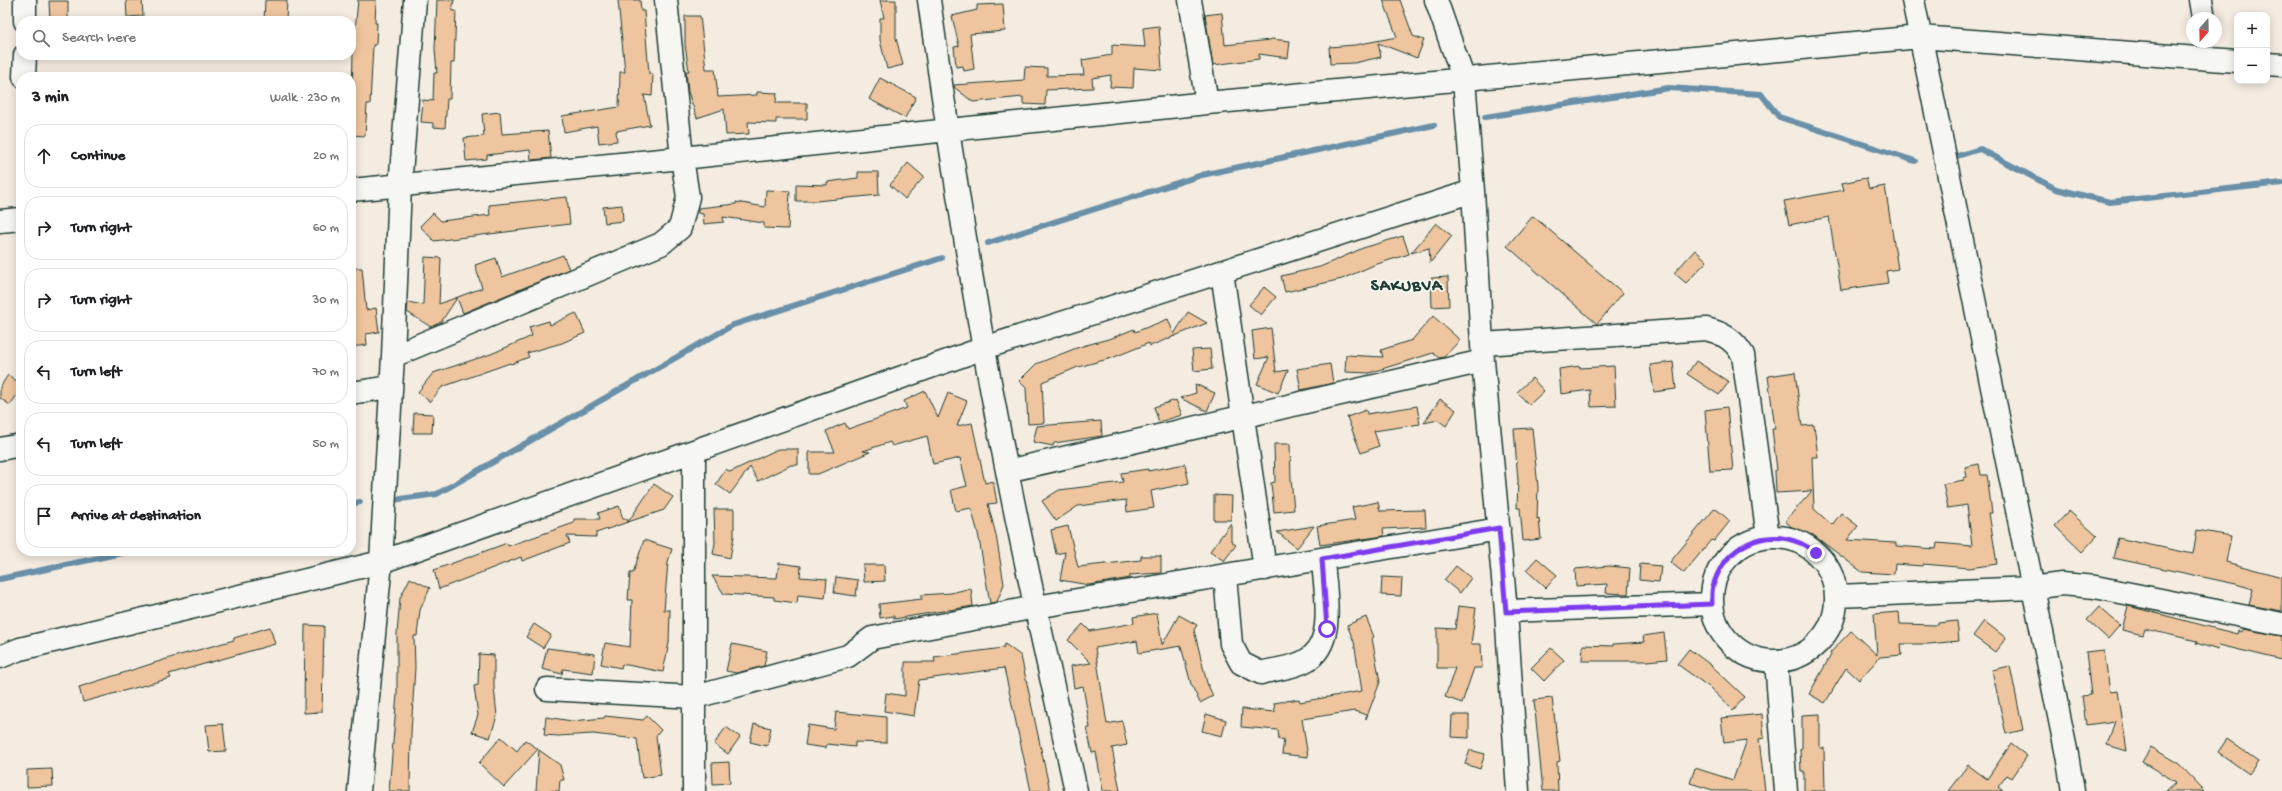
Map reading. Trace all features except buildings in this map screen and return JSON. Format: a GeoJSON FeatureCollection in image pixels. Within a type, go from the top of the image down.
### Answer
{"type":"FeatureCollection","features":[{"type":"Feature","properties":{"kind":"street"},"geometry":{"type":"LineString","coordinates":[[25,0],[25,16]]}},
{"type":"Feature","properties":{"kind":"street"},"geometry":{"type":"LineString","coordinates":[[359,791],[381,562],[393,356],[400,186],[415,0]]}},
{"type":"Feature","properties":{"kind":"street"},"geometry":{"type":"LineString","coordinates":[[393,356],[661,244],[680,228],[688,196],[682,158],[666,0]]}},
{"type":"Feature","properties":{"kind":"street"},"geometry":{"type":"LineString","coordinates":[[929,0],[947,130],[984,348],[1007,471],[1076,791]]}},
{"type":"Feature","properties":{"kind":"street"},"geometry":{"type":"LineString","coordinates":[[1190,0],[1207,103]]}},
{"type":"Feature","properties":{"kind":"street"},"geometry":{"type":"LineString","coordinates":[[1436,0],[1464,80],[1473,191],[1483,353],[1506,612],[1518,791]]}},
{"type":"Feature","properties":{"kind":"street"},"geometry":{"type":"LineString","coordinates":[[1913,0],[2073,791]]}},
{"type":"Feature","properties":{"kind":"street"},"geometry":{"type":"LineString","coordinates":[[2201,0],[2203,12]]}},
{"type":"Feature","properties":{"kind":"street"},"geometry":{"type":"LineString","coordinates":[[356,190],[682,158],[1207,103],[1920,37],[2210,50],[2234,60]]}},
{"type":"Feature","properties":{"kind":"street"},"geometry":{"type":"LineString","coordinates":[[24,72],[25,60]]}},
{"type":"Feature","properties":{"kind":"street"},"geometry":{"type":"LineString","coordinates":[[2270,64],[2282,65]]}},
{"type":"Feature","properties":{"kind":"street"},"geometry":{"type":"LineString","coordinates":[[0,656],[20,649],[381,562],[984,348],[1473,191]]}},
{"type":"Feature","properties":{"kind":"street"},"geometry":{"type":"LineString","coordinates":[[0,221],[16,219]]}},
{"type":"Feature","properties":{"kind":"street"},"geometry":{"type":"LineString","coordinates":[[1222,272],[1265,569]]}},
{"type":"Feature","properties":{"kind":"street"},"geometry":{"type":"LineString","coordinates":[[1007,471],[1243,417],[1483,353],[1706,329],[1720,333],[1729,338],[1737,345],[1743,355],[1768,537]]}},
{"type":"Feature","properties":{"kind":"street"},"geometry":{"type":"LineString","coordinates":[[356,392],[390,387]]}},
{"type":"Feature","properties":{"kind":"street"},"geometry":{"type":"LineString","coordinates":[[0,449],[16,446]]}},
{"type":"Feature","properties":{"kind":"street"},"geometry":{"type":"LineString","coordinates":[[694,451],[694,791]]}},
{"type":"Feature","properties":{"kind":"street"},"geometry":{"type":"LineString","coordinates":[[547,689],[694,697],[848,656],[872,638],[1036,607],[1226,576],[1499,528]]}},
{"type":"Feature","properties":{"kind":"street"},"geometry":{"type":"LineString","coordinates":[[1768,537],[1800,543],[1816,553],[1827,567],[1837,596],[1833,620],[1824,637],[1811,650],[1794,658],[1776,661],[1758,659],[1741,652],[1726,640],[1717,624],[1712,604],[1713,584],[1722,563],[1739,548],[1768,537]]}},
{"type":"Feature","properties":{"kind":"street"},"geometry":{"type":"LineString","coordinates":[[1226,576],[1231,644],[1241,663],[1261,673],[1305,661],[1321,648],[1327,629],[1322,559]]}},
{"type":"Feature","properties":{"kind":"street"},"geometry":{"type":"LineString","coordinates":[[1837,596],[2032,588],[2062,584],[2095,587],[2282,624]]}},
{"type":"Feature","properties":{"kind":"street"},"geometry":{"type":"LineString","coordinates":[[1506,612],[1712,604]]}},
{"type":"Feature","properties":{"kind":"street"},"geometry":{"type":"LineString","coordinates":[[1776,661],[1786,791]]}},
{"type":"Feature","properties":{"kind":"waterway"},"geometry":{"type":"LineString","coordinates":[[1485,117],[1669,88],[1761,94],[1779,117],[1915,161]]}},
{"type":"Feature","properties":{"kind":"waterway"},"geometry":{"type":"LineString","coordinates":[[988,243],[1202,175],[1434,125]]}},
{"type":"Feature","properties":{"kind":"waterway"},"geometry":{"type":"LineString","coordinates":[[1957,156],[1980,149],[2056,189],[2110,202],[2282,183]]}},
{"type":"Feature","properties":{"kind":"waterway"},"geometry":{"type":"LineString","coordinates":[[393,500],[437,494],[733,325],[942,258]]}},
{"type":"Feature","properties":{"kind":"waterway"},"geometry":{"type":"LineString","coordinates":[[356,503],[360,502]]}},
{"type":"Feature","properties":{"kind":"waterway"},"geometry":{"type":"LineString","coordinates":[[0,579],[108,556]]}},
{"type":"Feature","properties":{"kind":"district","name":"SAKUBVA"},"geometry":{"type":"Point","coordinates":[1407,287]}},
{"type":"Feature","properties":{"kind":"route"},"geometry":{"type":"LineString","coordinates":[[1327,629],[1322,559],[1499,528],[1506,612],[1712,604],[1713,584],[1722,563],[1739,548],[1760,538],[1768,537],[1800,543],[1816,553]]}}]}
